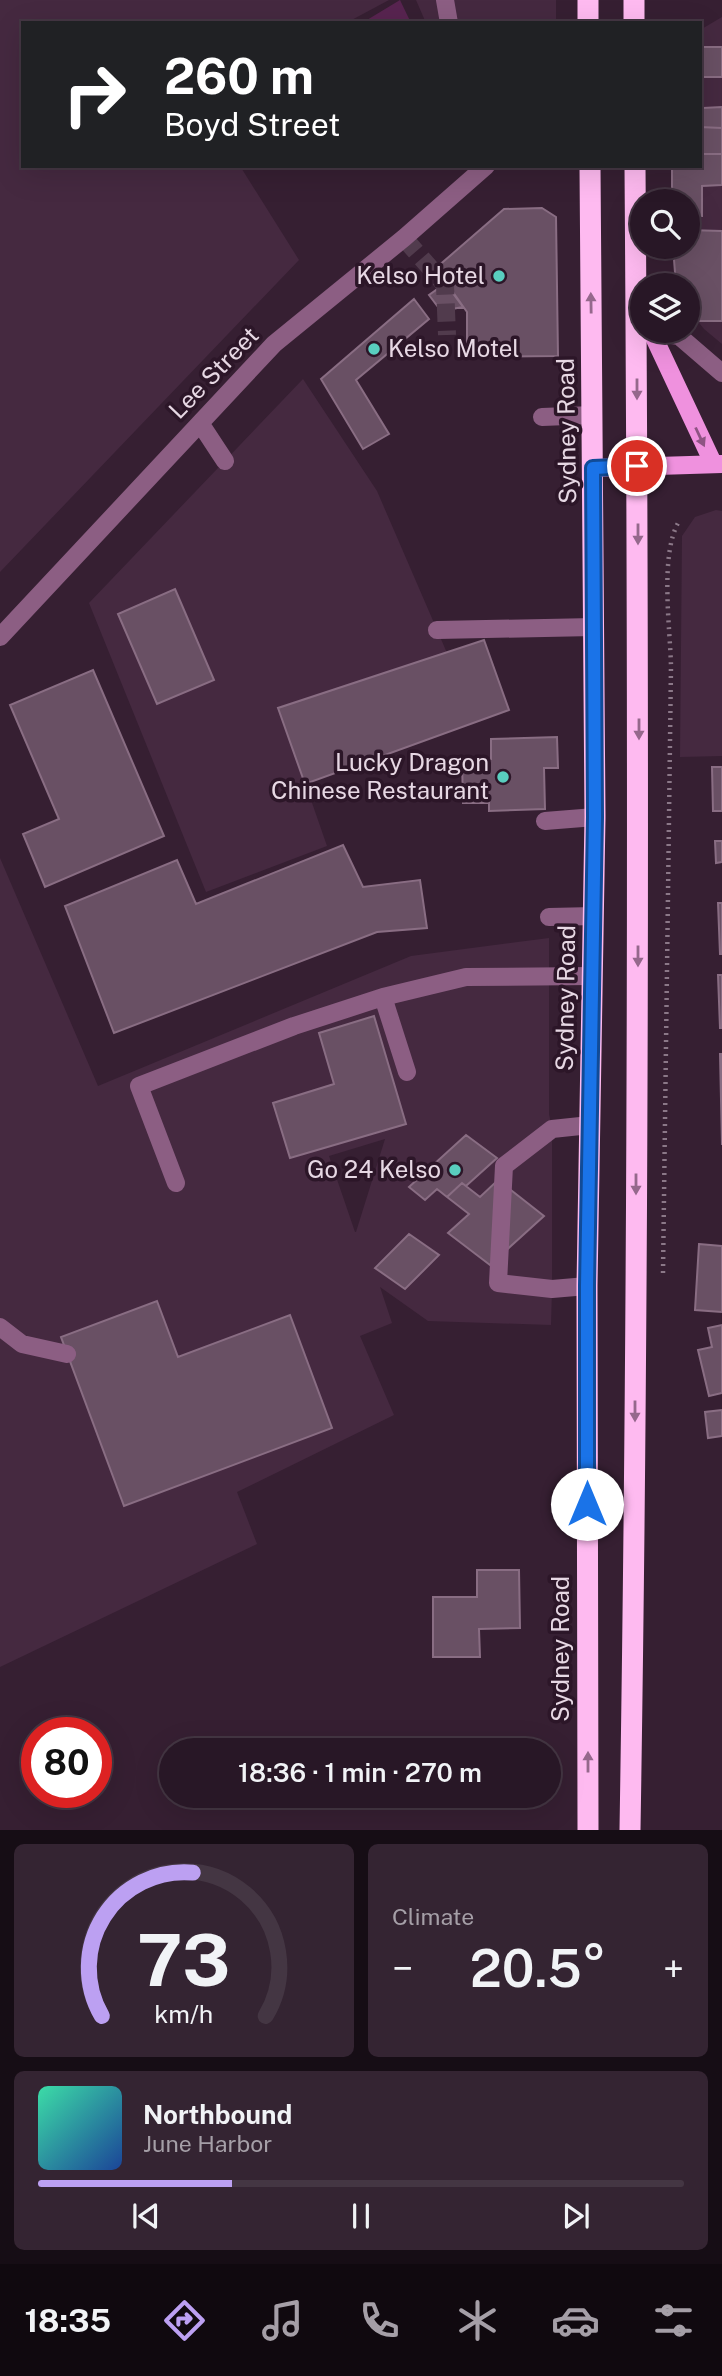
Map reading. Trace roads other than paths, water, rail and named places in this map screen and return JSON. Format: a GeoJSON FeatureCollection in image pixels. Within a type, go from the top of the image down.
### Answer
{"type":"FeatureCollection","features":[{"type":"Feature","properties":{"kind":"highway"},"geometry":{"type":"LineString","coordinates":[[588,0],[588,21]]}},
{"type":"Feature","properties":{"kind":"highway"},"geometry":{"type":"LineString","coordinates":[[634,0],[634,21]]}},
{"type":"Feature","properties":{"kind":"highway","name":"Sydney Road"},"geometry":{"type":"LineString","coordinates":[[588,1830],[587,1286],[595,817],[590,168]]}},
{"type":"Feature","properties":{"kind":"highway"},"geometry":{"type":"LineString","coordinates":[[635,168],[638,273]]}},
{"type":"Feature","properties":{"kind":"highway"},"geometry":{"type":"LineString","coordinates":[[630,1830],[635,1461],[639,343]]}},
{"type":"Feature","properties":{"kind":"main road"},"geometry":{"type":"LineString","coordinates":[[593,468],[717,463],[657,343]]}},
{"type":"Feature","properties":{"kind":"street"},"geometry":{"type":"LineString","coordinates":[[445,0],[449,21]]}},
{"type":"Feature","properties":{"kind":"street","name":"Lee Street"},"geometry":{"type":"LineString","coordinates":[[0,637],[274,344],[404,238],[484,168]]}},
{"type":"Feature","properties":{"kind":"street"},"geometry":{"type":"LineString","coordinates":[[687,343],[722,373]]}},
{"type":"Feature","properties":{"kind":"street"},"geometry":{"type":"LineString","coordinates":[[542,417],[593,415]]}},
{"type":"Feature","properties":{"kind":"street"},"geometry":{"type":"LineString","coordinates":[[200,423],[225,461]]}},
{"type":"Feature","properties":{"kind":"street"},"geometry":{"type":"LineString","coordinates":[[437,630],[594,627]]}},
{"type":"Feature","properties":{"kind":"street"},"geometry":{"type":"LineString","coordinates":[[545,821],[595,817]]}},
{"type":"Feature","properties":{"kind":"street"},"geometry":{"type":"LineString","coordinates":[[549,917],[594,916]]}},
{"type":"Feature","properties":{"kind":"street"},"geometry":{"type":"LineString","coordinates":[[176,1183],[139,1086],[293,1026],[383,997],[466,977],[593,976]]}},
{"type":"Feature","properties":{"kind":"street"},"geometry":{"type":"LineString","coordinates":[[383,997],[407,1072]]}},
{"type":"Feature","properties":{"kind":"street"},"geometry":{"type":"LineString","coordinates":[[587,1286],[552,1289],[498,1283],[504,1166],[552,1129],[590,1125]]}},
{"type":"Feature","properties":{"kind":"street"},"geometry":{"type":"LineString","coordinates":[[0,1327],[22,1344],[67,1354]]}},
{"type":"Feature","properties":{"kind":"tunnel"},"geometry":{"type":"LineString","coordinates":[[404,238],[445,285],[447,335]]}},
{"type":"Feature","properties":{"kind":"place","name":"Kelso Hotel"},"geometry":{"type":"Point","coordinates":[499,276]}},
{"type":"Feature","properties":{"kind":"place","name":"Kelso Motel"},"geometry":{"type":"Point","coordinates":[374,349]}},
{"type":"Feature","properties":{"kind":"place","name":"Lucky Dragon Chinese Restaurant"},"geometry":{"type":"Point","coordinates":[503,777]}},
{"type":"Feature","properties":{"kind":"place","name":"Go 24 Kelso"},"geometry":{"type":"Point","coordinates":[455,1170]}}]}
